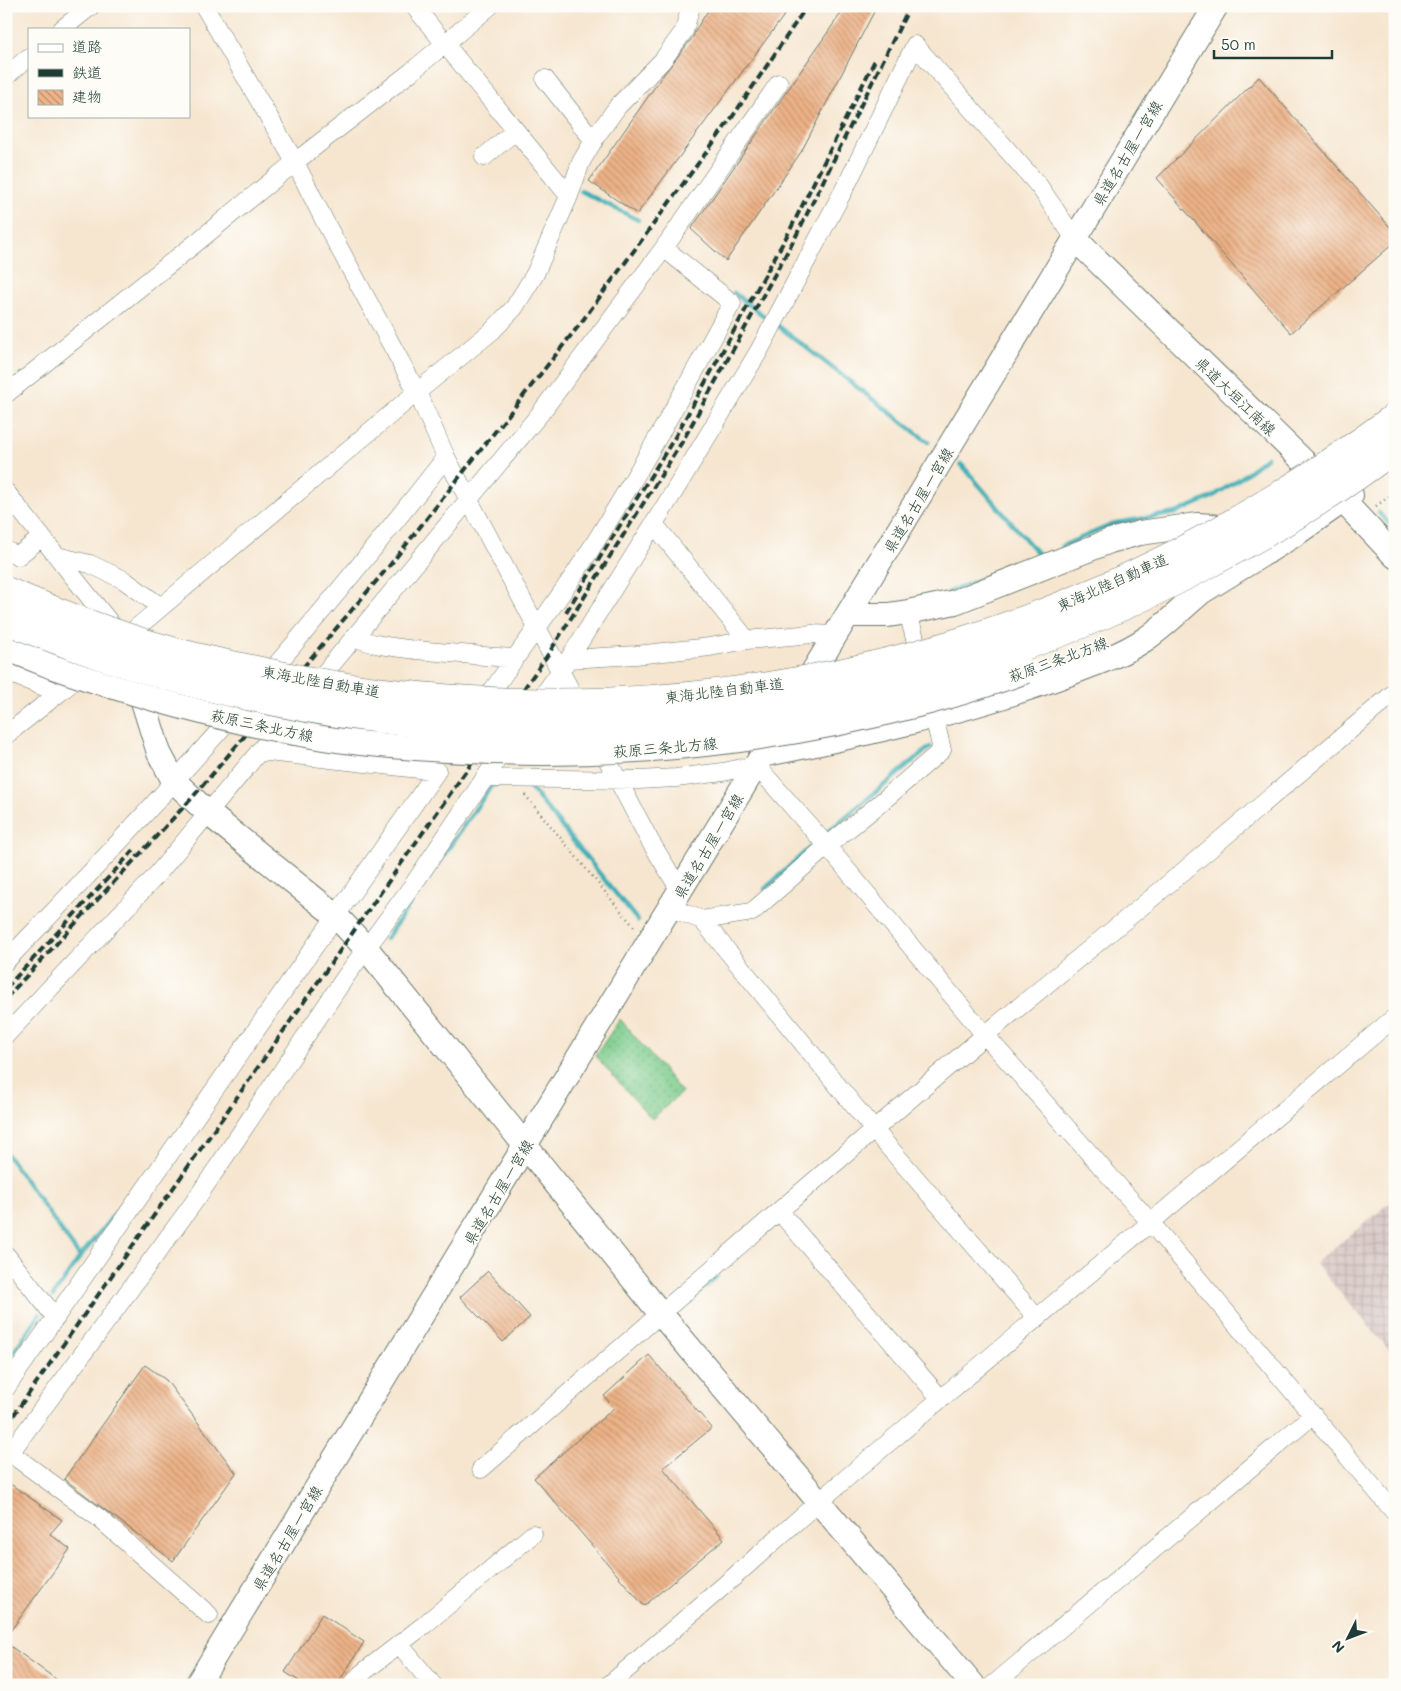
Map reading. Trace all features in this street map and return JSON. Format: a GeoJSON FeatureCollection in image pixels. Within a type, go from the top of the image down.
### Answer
{"type":"FeatureCollection","features":[{"type":"Feature","properties":{"kind":"highway","name":"東海北陸自動車道"},"geometry":{"type":"LineString","coordinates":[[6,591],[51,610],[133,640],[299,680],[379,692],[464,700],[550,703],[688,696],[758,688],[834,675],[900,659],[1035,615],[1102,588],[1220,530],[1288,491],[1356,446],[1395,417]]}},
{"type":"Feature","properties":{"kind":"highway","name":"東海北陸自動車道"},"geometry":{"type":"LineString","coordinates":[[6,620],[124,664],[204,687],[284,704],[367,717],[455,727],[546,730],[619,728],[736,717],[839,700],[910,683],[1046,638],[1113,612],[1176,582],[1305,511],[1372,466],[1395,448]]}},
{"type":"Feature","properties":{"kind":"main road","name":"県道名古屋一宮線"},"geometry":{"type":"LineString","coordinates":[[197,1685],[676,899],[1216,6]]}},
{"type":"Feature","properties":{"kind":"main road","name":"県道大垣江南線"},"geometry":{"type":"LineString","coordinates":[[1075,239],[1337,494],[1395,556]]}},
{"type":"Feature","properties":{"kind":"main road","name":"萩原三条北方線"},"geometry":{"type":"LineString","coordinates":[[1337,494],[1360,440],[1395,406]]}},
{"type":"Feature","properties":{"kind":"main road","name":"萩原三条北方線"},"geometry":{"type":"LineString","coordinates":[[6,648],[102,684],[184,707],[323,738],[394,746],[530,753],[589,753],[648,750],[771,736],[922,704],[1027,671],[1134,629],[1199,594],[1294,535],[1315,511],[1337,494],[1395,464]]}},
{"type":"Feature","properties":{"kind":"main road"},"geometry":{"type":"LineString","coordinates":[[848,615],[888,615],[932,608],[963,599],[1110,541],[1140,533],[1198,525],[1213,526],[1227,530],[1267,552]]}},
{"type":"Feature","properties":{"kind":"main road"},"geometry":{"type":"LineString","coordinates":[[759,760],[935,717],[1019,691],[1131,648],[1158,630],[1199,594]]}},
{"type":"Feature","properties":{"kind":"main road"},"geometry":{"type":"LineString","coordinates":[[123,639],[159,753],[174,781],[208,813],[336,916],[366,948],[661,1314],[972,1685]]}},
{"type":"Feature","properties":{"kind":"street"},"geometry":{"type":"LineString","coordinates":[[63,28],[91,6]]}},
{"type":"Feature","properties":{"kind":"street"},"geometry":{"type":"LineString","coordinates":[[414,6],[569,196]]}},
{"type":"Feature","properties":{"kind":"street"},"geometry":{"type":"LineString","coordinates":[[6,394],[198,242],[295,162],[445,45],[490,6]]}},
{"type":"Feature","properties":{"kind":"street"},"geometry":{"type":"LineString","coordinates":[[6,735],[60,693],[492,331],[514,308],[535,274],[569,196],[581,162],[618,106],[662,61],[684,31],[691,6]]}},
{"type":"Feature","properties":{"kind":"street"},"geometry":{"type":"LineString","coordinates":[[207,8],[295,162],[324,220],[417,392],[446,456],[538,627],[565,664],[617,780],[650,841],[676,899],[702,920],[874,1130],[1037,1318]]}},
{"type":"Feature","properties":{"kind":"street"},"geometry":{"type":"LineString","coordinates":[[209,1615],[99,1518],[8,1452],[197,1198],[366,948],[420,885],[461,826],[484,778],[565,664],[654,524],[759,351],[850,180],[916,45],[1039,186],[1075,239]]}},
{"type":"Feature","properties":{"kind":"street"},"geometry":{"type":"LineString","coordinates":[[6,76],[28,57]]}},
{"type":"Feature","properties":{"kind":"street"},"geometry":{"type":"LineString","coordinates":[[544,79],[594,141]]}},
{"type":"Feature","properties":{"kind":"street"},"geometry":{"type":"LineString","coordinates":[[6,1035],[154,877],[539,415],[664,248],[779,83]]}},
{"type":"Feature","properties":{"kind":"street"},"geometry":{"type":"LineString","coordinates":[[484,157],[515,130]]}},
{"type":"Feature","properties":{"kind":"street"},"geometry":{"type":"LineString","coordinates":[[6,1388],[437,772],[514,658],[538,627],[578,568],[652,448],[732,303],[664,248]]}},
{"type":"Feature","properties":{"kind":"street"},"geometry":{"type":"LineString","coordinates":[[6,961],[129,833],[294,645],[446,456]]}},
{"type":"Feature","properties":{"kind":"street"},"geometry":{"type":"LineString","coordinates":[[6,492],[123,639]]}},
{"type":"Feature","properties":{"kind":"street"},"geometry":{"type":"LineString","coordinates":[[654,524],[747,640]]}},
{"type":"Feature","properties":{"kind":"street"},"geometry":{"type":"LineString","coordinates":[[6,550],[18,556],[42,537]]}},
{"type":"Feature","properties":{"kind":"street"},"geometry":{"type":"LineString","coordinates":[[57,556],[90,564],[124,580],[161,607]]}},
{"type":"Feature","properties":{"kind":"street"},"geometry":{"type":"LineString","coordinates":[[702,920],[752,912],[827,846],[878,806],[942,750],[908,612]]}},
{"type":"Feature","properties":{"kind":"street"},"geometry":{"type":"LineString","coordinates":[[565,664],[710,647],[747,640],[812,634],[836,635]]}},
{"type":"Feature","properties":{"kind":"street"},"geometry":{"type":"LineString","coordinates":[[355,637],[368,643],[403,648],[452,654],[514,658]]}},
{"type":"Feature","properties":{"kind":"street"},"geometry":{"type":"LineString","coordinates":[[6,672],[60,693]]}},
{"type":"Feature","properties":{"kind":"street"},"geometry":{"type":"LineString","coordinates":[[482,1469],[874,1130],[1395,692]]}},
{"type":"Feature","properties":{"kind":"street"},"geometry":{"type":"LineString","coordinates":[[259,752],[437,772]]}},
{"type":"Feature","properties":{"kind":"street"},"geometry":{"type":"LineString","coordinates":[[484,778],[617,780],[676,778],[723,772],[759,760],[827,846],[985,1036],[1150,1223],[1395,1512]]}},
{"type":"Feature","properties":{"kind":"street"},"geometry":{"type":"LineString","coordinates":[[609,1685],[818,1502],[1395,1017]]}},
{"type":"Feature","properties":{"kind":"street"},"geometry":{"type":"LineString","coordinates":[[779,1211],[941,1399]]}},
{"type":"Feature","properties":{"kind":"street"},"geometry":{"type":"LineString","coordinates":[[6,1255],[56,1318]]}},
{"type":"Feature","properties":{"kind":"street"},"geometry":{"type":"LineString","coordinates":[[993,1685],[1313,1415]]}},
{"type":"Feature","properties":{"kind":"street"},"geometry":{"type":"LineString","coordinates":[[352,1685],[361,1674],[533,1534]]}},
{"type":"Feature","properties":{"kind":"street"},"geometry":{"type":"LineString","coordinates":[[399,1644],[433,1685]]}},
{"type":"Feature","properties":{"kind":"path"},"geometry":{"type":"LineString","coordinates":[[521,790],[648,945]]}},
{"type":"Feature","properties":{"kind":"shaded area"},"geometry":{"type":"Polygon","coordinates":[[[1395,1199],[1395,1357],[1315,1263],[1395,1199]]]}},
{"type":"Feature","properties":{"kind":"green space"},"geometry":{"type":"Polygon","coordinates":[[[620,1019],[682,1092],[652,1119],[595,1056],[620,1019]]]}},
{"type":"Feature","properties":{"kind":"building"},"geometry":{"type":"Polygon","coordinates":[[[711,6],[791,6],[637,214],[589,181],[664,74],[693,37],[711,6]]]}},
{"type":"Feature","properties":{"kind":"building"},"geometry":{"type":"Polygon","coordinates":[[[846,6],[877,6],[801,152],[726,261],[691,229],[846,6]]]}},
{"type":"Feature","properties":{"kind":"building"},"geometry":{"type":"Polygon","coordinates":[[[1259,77],[1395,233],[1395,242],[1291,333],[1157,178],[1259,77]]]}},
{"type":"Feature","properties":{"kind":"building"},"geometry":{"type":"Polygon","coordinates":[[[488,1271],[530,1317],[503,1342],[460,1297],[488,1271]]]}},
{"type":"Feature","properties":{"kind":"building"},"geometry":{"type":"Polygon","coordinates":[[[649,1355],[712,1428],[663,1468],[724,1539],[644,1606],[534,1478],[614,1408],[604,1396],[649,1355]]]}},
{"type":"Feature","properties":{"kind":"building"},"geometry":{"type":"Polygon","coordinates":[[[145,1365],[166,1380],[236,1473],[173,1561],[64,1479],[145,1365]]]}},
{"type":"Feature","properties":{"kind":"building"},"geometry":{"type":"Polygon","coordinates":[[[6,1481],[62,1520],[50,1534],[70,1549],[6,1637],[6,1481]]]}},
{"type":"Feature","properties":{"kind":"building"},"geometry":{"type":"Polygon","coordinates":[[[322,1614],[364,1642],[337,1685],[305,1685],[285,1672],[322,1614]]]}},
{"type":"Feature","properties":{"kind":"building"},"geometry":{"type":"Polygon","coordinates":[[[6,1643],[64,1685],[6,1685],[6,1643]]]}},
{"type":"Feature","properties":{"kind":"waterway"},"geometry":{"type":"LineString","coordinates":[[581,191],[638,220]]}},
{"type":"Feature","properties":{"kind":"waterway"},"geometry":{"type":"LineString","coordinates":[[734,293],[765,317]]}},
{"type":"Feature","properties":{"kind":"waterway"},"geometry":{"type":"LineString","coordinates":[[777,325],[928,442]]}},
{"type":"Feature","properties":{"kind":"waterway"},"geometry":{"type":"LineString","coordinates":[[1062,546],[1116,523],[1176,513],[1212,497],[1267,457]]}},
{"type":"Feature","properties":{"kind":"waterway"},"geometry":{"type":"LineString","coordinates":[[961,464],[1039,555]]}},
{"type":"Feature","properties":{"kind":"waterway"},"geometry":{"type":"LineString","coordinates":[[1379,513],[1395,530]]}},
{"type":"Feature","properties":{"kind":"waterway"},"geometry":{"type":"LineString","coordinates":[[949,592],[1012,566]]}},
{"type":"Feature","properties":{"kind":"waterway"},"geometry":{"type":"LineString","coordinates":[[825,834],[930,747]]}},
{"type":"Feature","properties":{"kind":"waterway"},"geometry":{"type":"LineString","coordinates":[[386,939],[492,785],[496,785]]}},
{"type":"Feature","properties":{"kind":"waterway"},"geometry":{"type":"LineString","coordinates":[[526,785],[528,785],[638,921]]}},
{"type":"Feature","properties":{"kind":"waterway"},"geometry":{"type":"LineString","coordinates":[[765,889],[815,843]]}},
{"type":"Feature","properties":{"kind":"waterway"},"geometry":{"type":"LineString","coordinates":[[6,1153],[80,1257],[137,1186]]}},
{"type":"Feature","properties":{"kind":"waterway"},"geometry":{"type":"LineString","coordinates":[[53,1296],[80,1257]]}},
{"type":"Feature","properties":{"kind":"waterway"},"geometry":{"type":"LineString","coordinates":[[690,1300],[717,1276]]}},
{"type":"Feature","properties":{"kind":"waterway"},"geometry":{"type":"LineString","coordinates":[[6,1363],[40,1314]]}},
{"type":"Feature","properties":{"kind":"railway"},"geometry":{"type":"LineString","coordinates":[[6,998],[192,798],[390,565],[580,324],[733,116],[807,6]]}},
{"type":"Feature","properties":{"kind":"railway"},"geometry":{"type":"LineString","coordinates":[[6,1426],[549,653],[682,442],[796,236],[910,6]]}},
{"type":"Feature","properties":{"kind":"railway"},"geometry":{"type":"LineString","coordinates":[[566,612],[675,437],[789,232],[875,60]]}},
{"type":"Feature","properties":{"kind":"railway"},"geometry":{"type":"LineString","coordinates":[[6,988],[134,850]]}}]}
